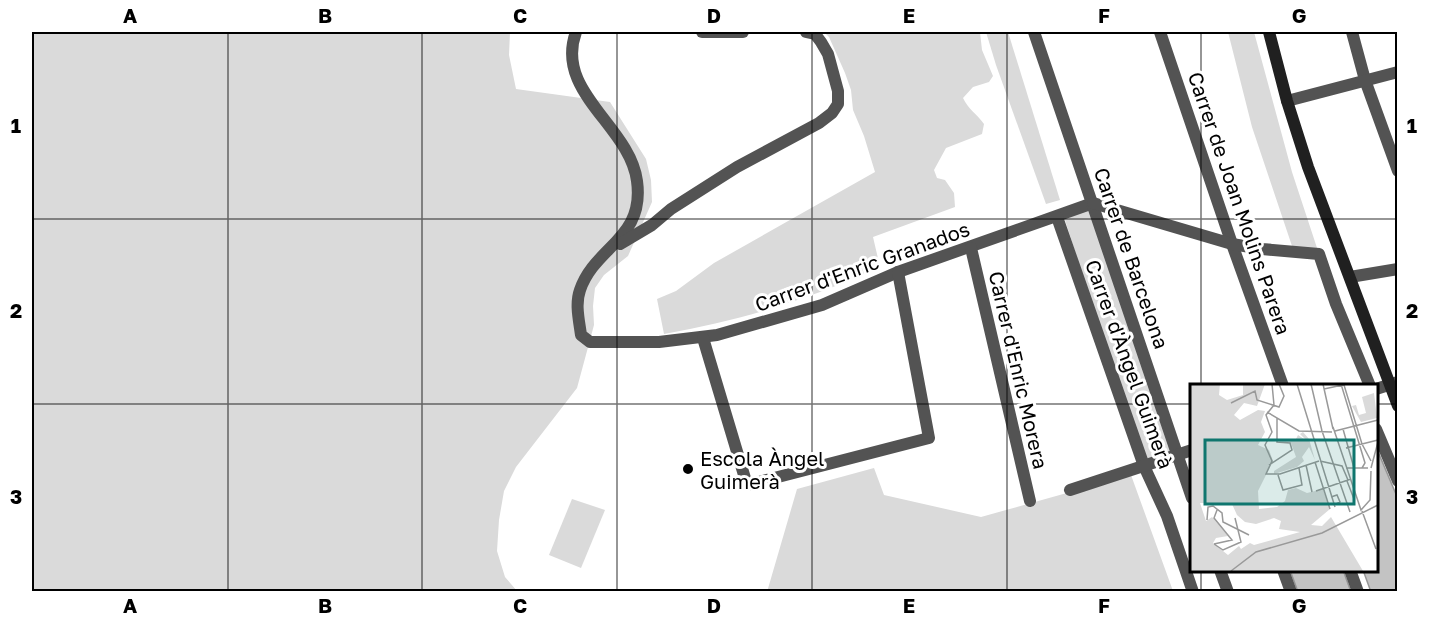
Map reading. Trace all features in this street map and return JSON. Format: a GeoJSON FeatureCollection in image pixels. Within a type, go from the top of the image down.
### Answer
{"type":"FeatureCollection","features":[{"type":"Feature","properties":{"kind":"main road"},"geometry":{"type":"LineString","coordinates":[[1269,32],[1287,101],[1308,167],[1394,384],[1398,406]]}},
{"type":"Feature","properties":{"kind":"street"},"geometry":{"type":"LineString","coordinates":[[576,32],[571,48],[574,70],[580,85],[612,130],[635,168],[638,202],[644,212],[654,216],[671,209]]}},
{"type":"Feature","properties":{"kind":"street"},"geometry":{"type":"LineString","coordinates":[[702,32],[743,32]]}},
{"type":"Feature","properties":{"kind":"street"},"geometry":{"type":"LineString","coordinates":[[611,249],[652,225],[671,209],[736,167],[819,123],[832,113],[838,104],[838,91],[828,54],[815,34],[806,32]]}},
{"type":"Feature","properties":{"kind":"street","name":"Carrer de Barcelona"},"geometry":{"type":"LineString","coordinates":[[1034,32],[1190,491]]}},
{"type":"Feature","properties":{"kind":"street","name":"Carrer de Joan Molins Parera"},"geometry":{"type":"LineString","coordinates":[[1160,32],[1282,384]]}},
{"type":"Feature","properties":{"kind":"street"},"geometry":{"type":"LineString","coordinates":[[1352,32],[1365,80],[1398,171]]}},
{"type":"Feature","properties":{"kind":"street"},"geometry":{"type":"LineString","coordinates":[[1287,101],[1398,72]]}},
{"type":"Feature","properties":{"kind":"street","name":"Carrer d'Enric Granados"},"geometry":{"type":"LineString","coordinates":[[638,202],[626,232],[597,262],[579,291],[581,335],[590,342],[659,342],[703,338],[822,305],[898,272],[1093,203]]}},
{"type":"Feature","properties":{"kind":"street"},"geometry":{"type":"LineString","coordinates":[[1093,203],[1232,244],[1319,254],[1336,304],[1369,384]]}},
{"type":"Feature","properties":{"kind":"street","name":"Carrer d'Àngel Guimerà"},"geometry":{"type":"LineString","coordinates":[[1057,217],[1144,466],[1167,516],[1193,591]]}},
{"type":"Feature","properties":{"kind":"street","name":"Carrer d'Enric Morera"},"geometry":{"type":"LineString","coordinates":[[970,248],[1030,501]]}},
{"type":"Feature","properties":{"kind":"street"},"geometry":{"type":"LineString","coordinates":[[1350,277],[1398,268]]}},
{"type":"Feature","properties":{"kind":"street"},"geometry":{"type":"LineString","coordinates":[[703,338],[747,485],[929,438],[898,272]]}},
{"type":"Feature","properties":{"kind":"street"},"geometry":{"type":"LineString","coordinates":[[1378,389],[1394,384]]}},
{"type":"Feature","properties":{"kind":"street"},"geometry":{"type":"LineString","coordinates":[[1378,431],[1398,481]]}},
{"type":"Feature","properties":{"kind":"street"},"geometry":{"type":"LineString","coordinates":[[1070,490],[1190,451]]}},
{"type":"Feature","properties":{"kind":"street"},"geometry":{"type":"LineString","coordinates":[[1221,572],[1228,591]]}},
{"type":"Feature","properties":{"kind":"street"},"geometry":{"type":"LineString","coordinates":[[1284,572],[1291,591]]}},
{"type":"Feature","properties":{"kind":"street"},"geometry":{"type":"LineString","coordinates":[[1351,572],[1358,591]]}},
{"type":"Feature","properties":{"kind":"shaded area"},"geometry":{"type":"Polygon","coordinates":[[[32,32],[510,32],[509,55],[516,89],[610,102],[646,159],[651,180],[652,202],[628,256],[604,275],[595,288],[594,325],[577,388],[516,467],[504,491],[497,551],[505,577],[517,591],[32,591],[32,32]]]}},
{"type":"Feature","properties":{"kind":"shaded area"},"geometry":{"type":"Polygon","coordinates":[[[824,32],[980,32],[982,50],[993,76],[989,82],[973,87],[963,98],[984,124],[982,134],[946,148],[934,170],[937,178],[945,180],[954,193],[955,207],[873,237],[880,267],[853,279],[774,308],[664,334],[657,299],[676,291],[714,263],[875,172],[853,110],[851,90],[845,73],[829,37],[824,32]]]}},
{"type":"Feature","properties":{"kind":"shaded area"},"geometry":{"type":"Polygon","coordinates":[[[986,32],[1008,32],[1060,200],[1046,204],[986,32]]]}},
{"type":"Feature","properties":{"kind":"shaded area"},"geometry":{"type":"Polygon","coordinates":[[[1228,32],[1254,32],[1292,172],[1319,254],[1294,252],[1252,127],[1228,32]]]}},
{"type":"Feature","properties":{"kind":"shaded area"},"geometry":{"type":"Polygon","coordinates":[[[1092,206],[1179,454],[1144,466],[1064,217],[1092,206]]]}},
{"type":"Feature","properties":{"kind":"shaded area"},"geometry":{"type":"Polygon","coordinates":[[[874,468],[884,495],[981,517],[1131,475],[1173,591],[767,592],[797,489],[874,468]]]}},
{"type":"Feature","properties":{"kind":"shaded area"},"geometry":{"type":"Polygon","coordinates":[[[572,499],[605,510],[581,568],[549,555],[572,499]]]}},
{"type":"Feature","properties":{"kind":"building"},"geometry":{"type":"Polygon","coordinates":[[[1378,452],[1398,499],[1398,592],[1371,592],[1364,572],[1378,572],[1378,452]]]}},
{"type":"Feature","properties":{"kind":"building"},"geometry":{"type":"Polygon","coordinates":[[[1291,572],[1344,572],[1351,592],[1298,592],[1291,572]]]}},
{"type":"Feature","properties":{"kind":"place","name":"Escola Àngel Guimerà"},"geometry":{"type":"Point","coordinates":[688,469]}}]}
